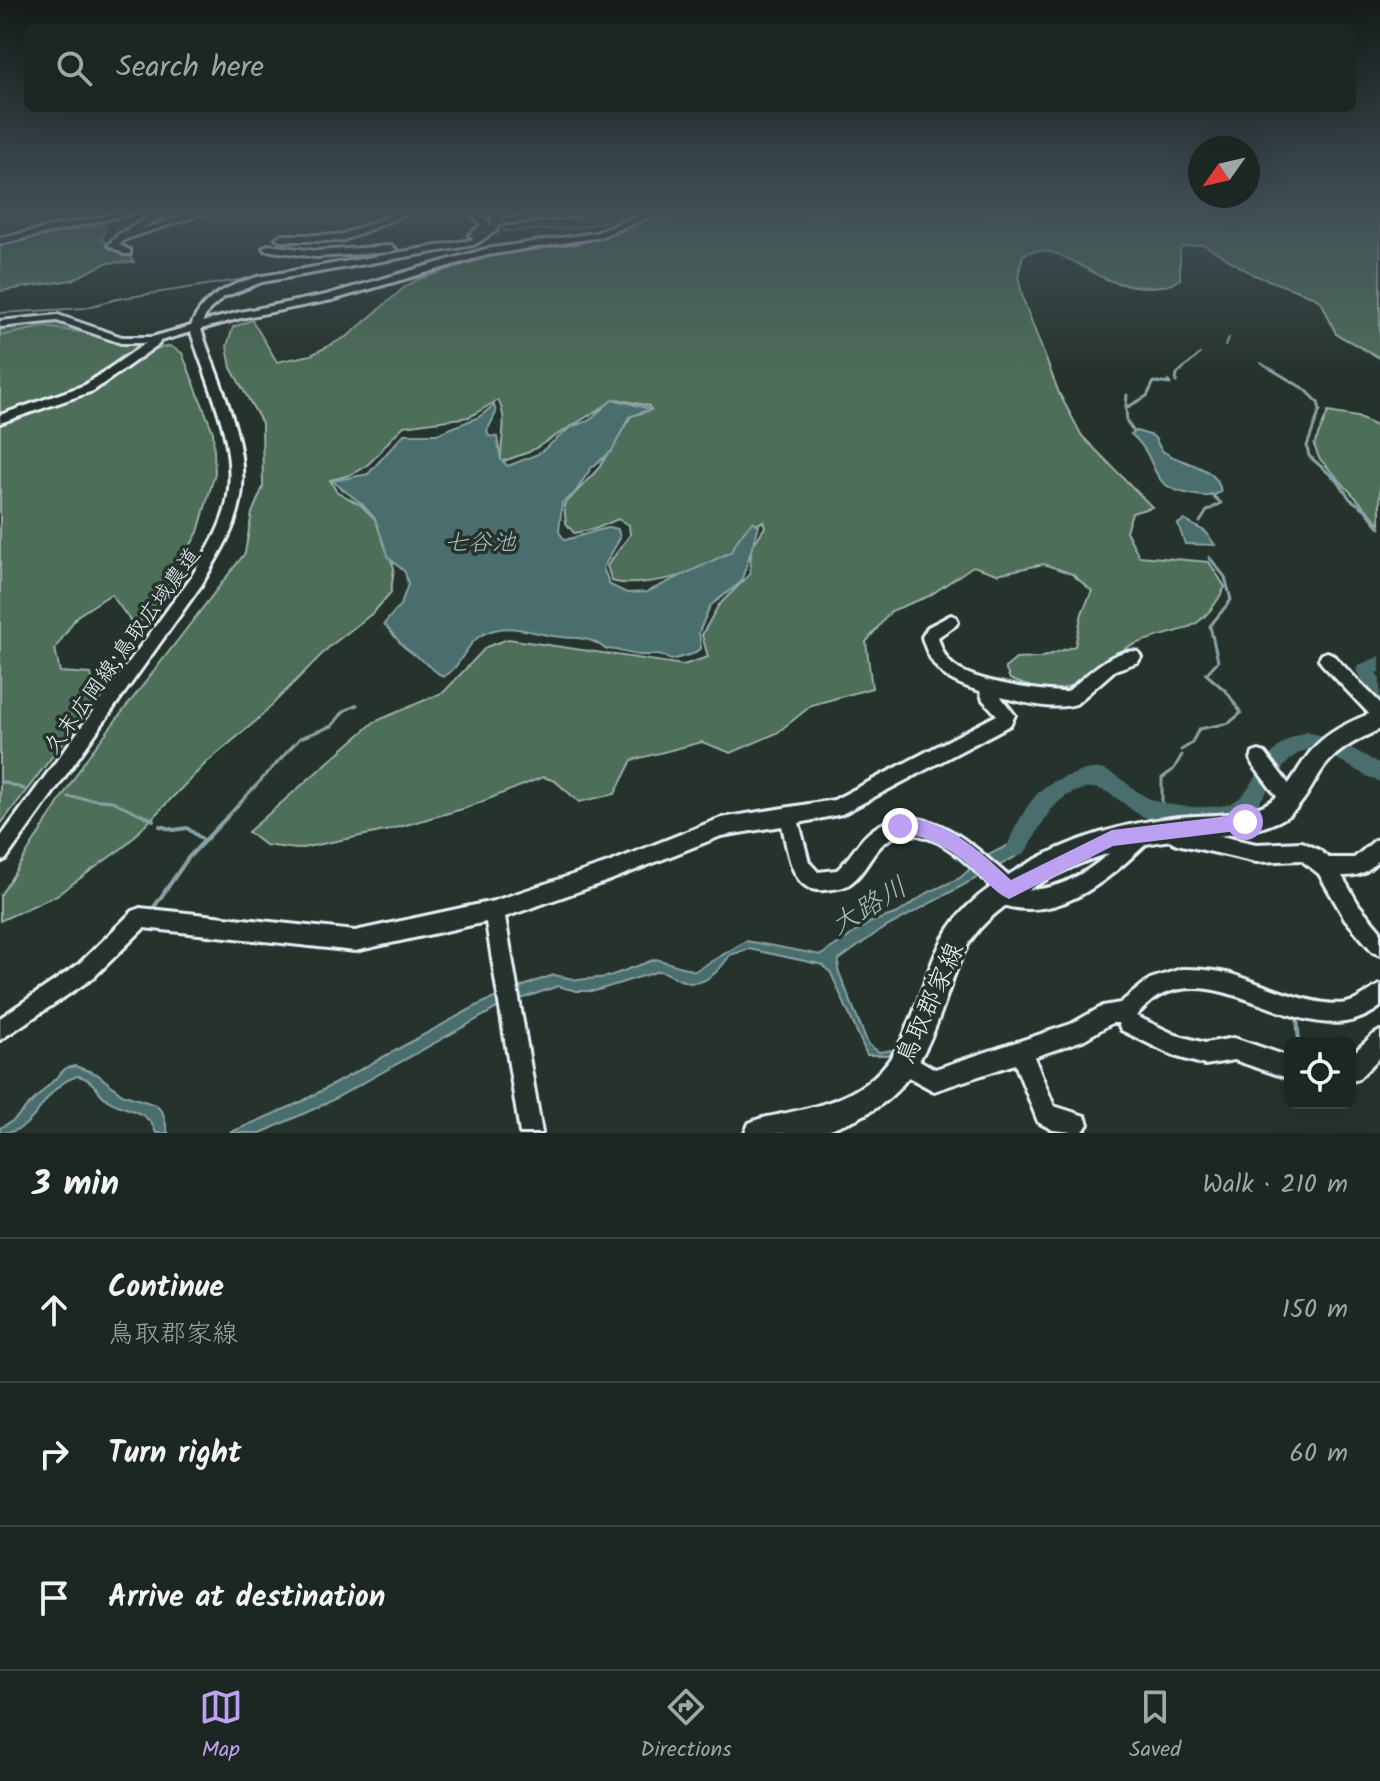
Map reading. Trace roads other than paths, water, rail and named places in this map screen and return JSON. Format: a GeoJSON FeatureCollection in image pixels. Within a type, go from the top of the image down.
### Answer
{"type":"FeatureCollection","features":[{"type":"Feature","properties":{"kind":"main road","name":"鳥取郡家線"},"geometry":{"type":"LineString","coordinates":[[759,1133],[818,1126],[882,1090],[907,1064],[924,1030],[949,952],[978,912],[1005,892],[1112,838],[1245,822],[1274,812],[1291,801],[1331,746],[1380,716]]}},
{"type":"Feature","properties":{"kind":"street"},"geometry":{"type":"LineString","coordinates":[[195,328],[203,309],[240,286],[347,266]]}},
{"type":"Feature","properties":{"kind":"street"},"geometry":{"type":"LineString","coordinates":[[0,324],[58,318],[121,340],[164,337],[328,298],[439,266]]}},
{"type":"Feature","properties":{"kind":"street","name":"久末広岡線;鳥取広域農道"},"geometry":{"type":"LineString","coordinates":[[0,853],[197,580],[217,550],[233,512],[237,459],[195,328]]}},
{"type":"Feature","properties":{"kind":"street"},"geometry":{"type":"LineString","coordinates":[[0,419],[89,388],[134,354],[164,337]]}},
{"type":"Feature","properties":{"kind":"street"},"geometry":{"type":"LineString","coordinates":[[951,621],[933,631],[933,650],[957,677],[1015,693],[1070,699],[1110,665],[1133,657]]}},
{"type":"Feature","properties":{"kind":"street"},"geometry":{"type":"LineString","coordinates":[[1327,659],[1380,716]]}},
{"type":"Feature","properties":{"kind":"street"},"geometry":{"type":"LineString","coordinates":[[0,1030],[86,971],[140,918],[355,941],[494,911],[608,872],[686,838],[721,827],[836,808],[1004,720],[1007,715],[989,695],[987,685]]}},
{"type":"Feature","properties":{"kind":"street"},"geometry":{"type":"LineString","coordinates":[[1259,759],[1291,801]]}},
{"type":"Feature","properties":{"kind":"street"},"geometry":{"type":"LineString","coordinates":[[789,817],[801,867],[814,882],[824,884],[841,879],[883,833],[911,825],[939,836],[974,858],[1005,892]]}},
{"type":"Feature","properties":{"kind":"street"},"geometry":{"type":"LineString","coordinates":[[1152,832],[1256,853],[1302,851],[1326,867],[1352,912],[1380,945]]}},
{"type":"Feature","properties":{"kind":"street"},"geometry":{"type":"LineString","coordinates":[[1326,867],[1358,867],[1380,847]]}},
{"type":"Feature","properties":{"kind":"street"},"geometry":{"type":"LineString","coordinates":[[494,911],[531,1133]]}},
{"type":"Feature","properties":{"kind":"street"},"geometry":{"type":"LineString","coordinates":[[907,1064],[934,1080],[1076,1033],[1110,1013],[1124,1013],[1155,986],[1194,979],[1216,981],[1297,1008],[1348,1013],[1376,1004]]}},
{"type":"Feature","properties":{"kind":"street"},"geometry":{"type":"LineString","coordinates":[[1124,1013],[1128,1023],[1174,1045],[1205,1054],[1234,1049],[1284,1066]]}},
{"type":"Feature","properties":{"kind":"street"},"geometry":{"type":"LineString","coordinates":[[1356,1065],[1380,1042]]}},
{"type":"Feature","properties":{"kind":"street"},"geometry":{"type":"LineString","coordinates":[[1021,1051],[1046,1114],[1053,1119],[1077,1124]]}},
{"type":"Feature","properties":{"kind":"water","name":"七谷池"},"geometry":{"type":"Polygon","coordinates":[[[613,399],[650,409],[629,417],[612,451],[591,468],[574,494],[562,503],[559,532],[565,540],[610,527],[618,529],[620,538],[603,568],[610,585],[627,593],[647,592],[731,552],[753,521],[759,526],[741,582],[710,606],[699,632],[701,648],[693,654],[671,660],[658,655],[605,649],[587,639],[498,629],[474,641],[454,668],[443,677],[403,646],[384,624],[401,604],[408,584],[405,572],[389,558],[375,519],[362,504],[332,481],[368,474],[404,434],[437,434],[479,417],[494,405],[496,413],[487,431],[489,436],[497,437],[501,460],[508,466],[538,454],[573,426],[588,421],[613,399]]]}},
{"type":"Feature","properties":{"kind":"water"},"geometry":{"type":"Polygon","coordinates":[[[1136,431],[1153,436],[1164,452],[1213,476],[1221,492],[1199,495],[1166,485],[1141,444],[1131,434],[1136,431]]]}},
{"type":"Feature","properties":{"kind":"water"},"geometry":{"type":"Polygon","coordinates":[[[1184,520],[1206,532],[1215,545],[1185,544],[1178,524],[1184,520]]]}},
{"type":"Feature","properties":{"kind":"water"},"geometry":{"type":"Polygon","coordinates":[[[1024,830],[1033,832],[1017,856],[879,931],[839,960],[838,970],[868,1044],[879,1052],[900,1049],[899,1055],[867,1055],[831,973],[823,965],[749,949],[730,955],[716,972],[697,982],[683,981],[659,971],[595,991],[576,991],[558,986],[501,1006],[325,1104],[261,1133],[229,1133],[301,1102],[480,1004],[554,975],[578,980],[607,977],[656,959],[695,971],[746,941],[821,955],[871,922],[898,913],[927,893],[960,878],[982,858],[1019,840],[1024,830]]]}},
{"type":"Feature","properties":{"kind":"water"},"geometry":{"type":"Polygon","coordinates":[[[75,1066],[97,1074],[122,1094],[156,1105],[163,1113],[168,1133],[156,1133],[143,1115],[109,1101],[88,1080],[78,1076],[55,1090],[24,1126],[0,1133],[0,1128],[14,1120],[66,1068],[75,1066]]]}},
{"type":"Feature","properties":{"kind":"waterway"},"geometry":{"type":"LineString","coordinates":[[0,313],[85,308],[117,299],[251,278]]}},
{"type":"Feature","properties":{"kind":"waterway"},"geometry":{"type":"LineString","coordinates":[[0,336],[44,327],[95,334]]}},
{"type":"Feature","properties":{"kind":"waterway"},"geometry":{"type":"LineString","coordinates":[[1225,346],[1229,338]]}},
{"type":"Feature","properties":{"kind":"waterway"},"geometry":{"type":"LineString","coordinates":[[1181,371],[1200,354]]}},
{"type":"Feature","properties":{"kind":"waterway"},"geometry":{"type":"LineString","coordinates":[[1261,363],[1274,371]]}},
{"type":"Feature","properties":{"kind":"waterway"},"geometry":{"type":"LineString","coordinates":[[1176,382],[1177,374],[1183,369]]}},
{"type":"Feature","properties":{"kind":"waterway"},"geometry":{"type":"LineString","coordinates":[[1271,369],[1306,390],[1318,402],[1320,410],[1307,446],[1309,456],[1339,482],[1350,499],[1365,509],[1380,528]]}},
{"type":"Feature","properties":{"kind":"waterway"},"geometry":{"type":"LineString","coordinates":[[1134,432],[1127,422],[1126,408],[1147,396],[1154,382],[1170,384],[1168,381]]}},
{"type":"Feature","properties":{"kind":"waterway"},"geometry":{"type":"LineString","coordinates":[[1126,406],[1127,395]]}},
{"type":"Feature","properties":{"kind":"waterway"},"geometry":{"type":"LineString","coordinates":[[1200,522],[1207,511],[1221,503],[1211,494]]}},
{"type":"Feature","properties":{"kind":"waterway"},"geometry":{"type":"LineString","coordinates":[[1181,750],[1191,744],[1199,729],[1229,723],[1241,713],[1227,692],[1206,674],[1218,661],[1210,626],[1231,600],[1225,577],[1209,557]]}},
{"type":"Feature","properties":{"kind":"waterway","name":"大路川"},"geometry":{"type":"LineString","coordinates":[[1380,664],[1365,670],[1380,696]]}},
{"type":"Feature","properties":{"kind":"waterway"},"geometry":{"type":"LineString","coordinates":[[225,819],[300,738],[332,726],[344,711],[357,705]]}},
{"type":"Feature","properties":{"kind":"waterway","name":"大路川"},"geometry":{"type":"LineString","coordinates":[[1017,847],[1050,795],[1084,780],[1094,778],[1110,782],[1149,809],[1211,816],[1231,813],[1240,808],[1287,750],[1307,740],[1328,745],[1380,773]]}},
{"type":"Feature","properties":{"kind":"waterway"},"geometry":{"type":"LineString","coordinates":[[1162,806],[1162,778],[1173,770],[1182,755]]}},
{"type":"Feature","properties":{"kind":"waterway"},"geometry":{"type":"LineString","coordinates":[[0,781],[24,789]]}},
{"type":"Feature","properties":{"kind":"waterway"},"geometry":{"type":"LineString","coordinates":[[68,797],[112,801],[151,819]]}},
{"type":"Feature","properties":{"kind":"waterway"},"geometry":{"type":"LineString","coordinates":[[147,817],[151,819]]}},
{"type":"Feature","properties":{"kind":"waterway"},"geometry":{"type":"LineString","coordinates":[[152,910],[188,858],[227,817]]}},
{"type":"Feature","properties":{"kind":"waterway"},"geometry":{"type":"LineString","coordinates":[[160,826],[174,830],[187,828],[202,839]]}},
{"type":"Feature","properties":{"kind":"waterway"},"geometry":{"type":"LineString","coordinates":[[1097,834],[1113,829]]}},
{"type":"Feature","properties":{"kind":"waterway"},"geometry":{"type":"LineString","coordinates":[[942,943],[942,937],[951,927]]}},
{"type":"Feature","properties":{"kind":"waterway"},"geometry":{"type":"LineString","coordinates":[[1297,1016],[1299,1037]]}}]}
